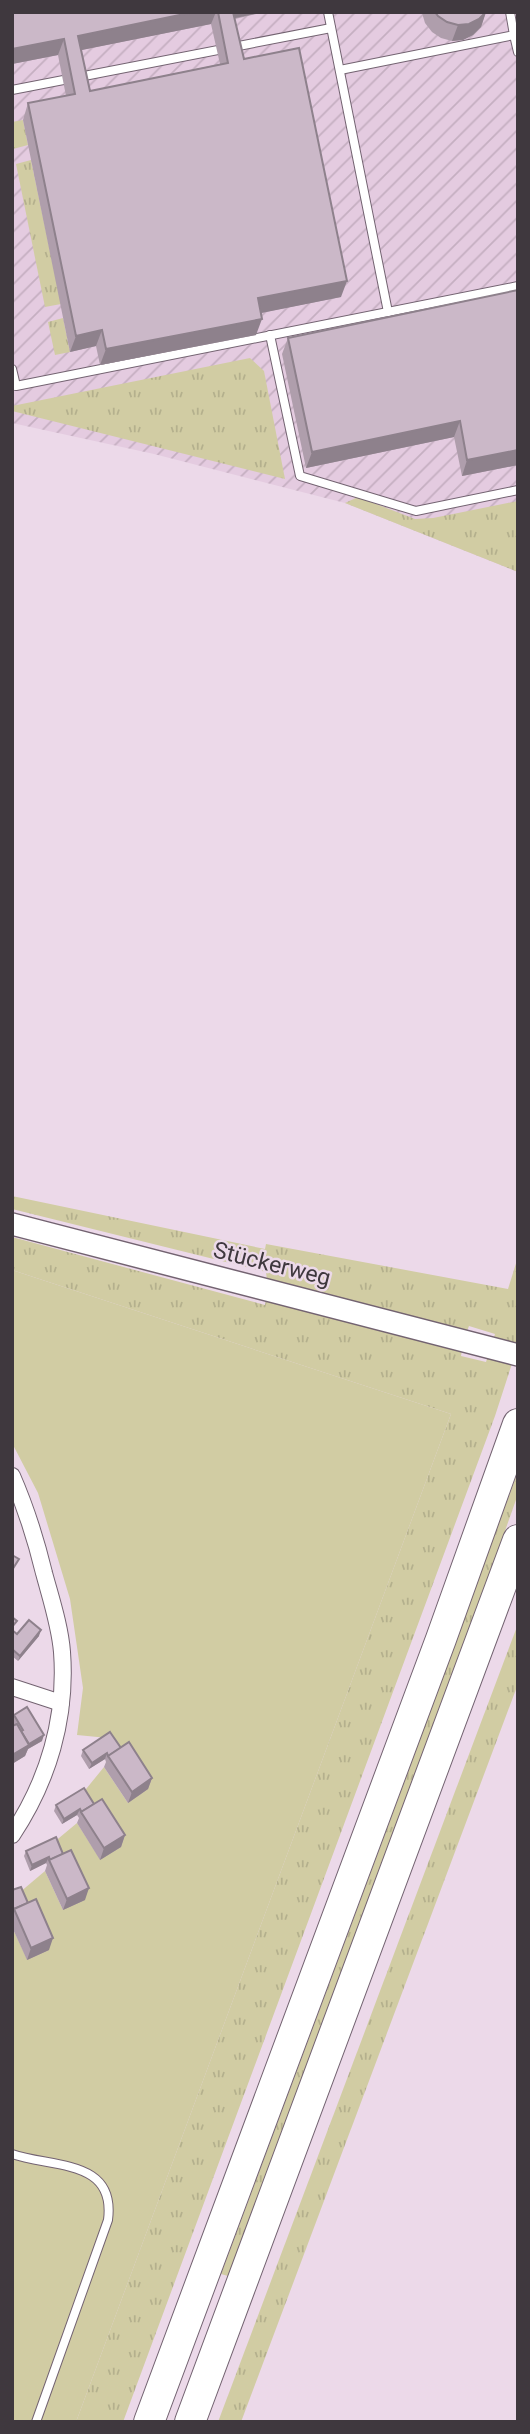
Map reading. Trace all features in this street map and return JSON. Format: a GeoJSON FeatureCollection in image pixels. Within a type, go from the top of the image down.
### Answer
{"type":"FeatureCollection","features":[{"type":"Feature","properties":{"kind":"highway"},"geometry":{"type":"LineString","coordinates":[[149,2422],[441,1639],[518,1424]]}},
{"type":"Feature","properties":{"kind":"highway"},"geometry":{"type":"LineString","coordinates":[[190,2422],[518,1540]]}},
{"type":"Feature","properties":{"kind":"street","name":"Stückerweg"},"geometry":{"type":"LineString","coordinates":[[12,1224],[518,1354]]}},
{"type":"Feature","properties":{"kind":"street"},"geometry":{"type":"LineString","coordinates":[[12,1476],[33,1531],[62,1651],[61,1703],[45,1776],[12,1835]]}},
{"type":"Feature","properties":{"kind":"street"},"geometry":{"type":"LineString","coordinates":[[12,1686],[61,1703]]}},
{"type":"Feature","properties":{"kind":"lane"},"geometry":{"type":"LineString","coordinates":[[328,12],[388,312]]}},
{"type":"Feature","properties":{"kind":"lane"},"geometry":{"type":"LineString","coordinates":[[510,12],[518,52]]}},
{"type":"Feature","properties":{"kind":"lane"},"geometry":{"type":"LineString","coordinates":[[12,90],[331,28]]}},
{"type":"Feature","properties":{"kind":"lane"},"geometry":{"type":"LineString","coordinates":[[340,70],[516,35]]}},
{"type":"Feature","properties":{"kind":"lane"},"geometry":{"type":"LineString","coordinates":[[12,369],[16,386],[518,286]]}},
{"type":"Feature","properties":{"kind":"lane"},"geometry":{"type":"LineString","coordinates":[[270,335],[300,476],[416,510],[518,490]]}},
{"type":"Feature","properties":{"kind":"lane"},"geometry":{"type":"LineString","coordinates":[[12,2154],[79,2169],[93,2175],[105,2188],[110,2204],[108,2220],[36,2422]]}},
{"type":"Feature","properties":{"kind":"shaded area"},"geometry":{"type":"Polygon","coordinates":[[[12,12],[518,12],[518,572],[345,503],[154,454],[12,423],[12,12]]]}},
{"type":"Feature","properties":{"kind":"green space"},"geometry":{"type":"Polygon","coordinates":[[[23,120],[28,145],[13,149],[12,122],[23,120]]]}},
{"type":"Feature","properties":{"kind":"green space"},"geometry":{"type":"Polygon","coordinates":[[[31,160],[61,304],[45,307],[16,164],[31,160]]]}},
{"type":"Feature","properties":{"kind":"green space"},"geometry":{"type":"Polygon","coordinates":[[[63,318],[70,352],[55,355],[48,322],[63,318]]]}},
{"type":"Feature","properties":{"kind":"green space"},"geometry":{"type":"Polygon","coordinates":[[[250,358],[264,371],[285,479],[12,411],[12,406],[250,358]]]}},
{"type":"Feature","properties":{"kind":"green space"},"geometry":{"type":"Polygon","coordinates":[[[358,497],[415,519],[433,518],[518,501],[518,572],[345,503],[358,497]]]}},
{"type":"Feature","properties":{"kind":"green space"},"geometry":{"type":"Polygon","coordinates":[[[12,1196],[265,1249],[266,1244],[508,1289],[518,1257],[518,1345],[495,1416],[123,2422],[76,2422],[451,1414],[12,1270],[12,1237],[265,1305],[266,1299],[462,1350],[461,1356],[486,1362],[495,1334],[469,1326],[467,1331],[267,1280],[266,1272],[12,1209],[12,1196]]]}},
{"type":"Feature","properties":{"kind":"green space"},"geometry":{"type":"Polygon","coordinates":[[[12,1270],[451,1414],[76,2422],[12,2422],[12,1927],[27,1959],[19,1893],[45,1871],[63,1910],[53,1843],[77,1823],[100,1859],[82,1794],[104,1767],[128,1803],[108,1738],[77,1735],[83,1688],[70,1599],[38,1493],[12,1443],[12,1270]]]}},
{"type":"Feature","properties":{"kind":"green space"},"geometry":{"type":"Polygon","coordinates":[[[518,1471],[518,1494],[481,1599],[228,2276],[221,2274],[407,1775],[518,1471]]]}},
{"type":"Feature","properties":{"kind":"green space"},"geometry":{"type":"Polygon","coordinates":[[[518,1624],[518,1684],[241,2422],[218,2422],[518,1624]]]}},
{"type":"Feature","properties":{"kind":"building"},"geometry":{"type":"Polygon","coordinates":[[[12,12],[194,12],[78,36],[90,91],[228,63],[218,12],[233,12],[244,59],[299,48],[347,281],[258,298],[262,319],[106,349],[102,330],[76,336],[28,103],[75,94],[64,39],[12,49],[12,12]]]}},
{"type":"Feature","properties":{"kind":"building"},"geometry":{"type":"Polygon","coordinates":[[[435,12],[486,12],[469,24],[458,25],[447,22],[435,12]]]}},
{"type":"Feature","properties":{"kind":"building"},"geometry":{"type":"Polygon","coordinates":[[[518,290],[518,450],[467,460],[460,421],[312,452],[288,338],[518,290]]]}},
{"type":"Feature","properties":{"kind":"building"},"geometry":{"type":"Polygon","coordinates":[[[12,1555],[19,1559],[12,1570],[12,1555]]]}},
{"type":"Feature","properties":{"kind":"building"},"geometry":{"type":"Polygon","coordinates":[[[29,1620],[41,1630],[20,1656],[12,1649],[12,1630],[17,1634],[29,1620]]]}},
{"type":"Feature","properties":{"kind":"building"},"geometry":{"type":"Polygon","coordinates":[[[27,1707],[44,1735],[29,1744],[14,1715],[27,1707]]]}},
{"type":"Feature","properties":{"kind":"building"},"geometry":{"type":"Polygon","coordinates":[[[17,1724],[29,1745],[12,1755],[12,1726],[17,1724]]]}},
{"type":"Feature","properties":{"kind":"building"},"geometry":{"type":"Polygon","coordinates":[[[110,1732],[121,1748],[92,1763],[83,1750],[110,1732]]]}},
{"type":"Feature","properties":{"kind":"building"},"geometry":{"type":"Polygon","coordinates":[[[129,1742],[152,1778],[132,1792],[108,1756],[129,1742]]]}},
{"type":"Feature","properties":{"kind":"building"},"geometry":{"type":"Polygon","coordinates":[[[84,1788],[94,1804],[81,1812],[80,1809],[64,1819],[56,1805],[84,1788]]]}},
{"type":"Feature","properties":{"kind":"building"},"geometry":{"type":"Polygon","coordinates":[[[102,1799],[125,1835],[104,1848],[81,1812],[102,1799]]]}},
{"type":"Feature","properties":{"kind":"building"},"geometry":{"type":"Polygon","coordinates":[[[56,1837],[63,1854],[32,1865],[26,1851],[56,1837]]]}},
{"type":"Feature","properties":{"kind":"building"},"geometry":{"type":"Polygon","coordinates":[[[71,1850],[89,1888],[67,1899],[49,1860],[71,1850]]]}},
{"type":"Feature","properties":{"kind":"building"},"geometry":{"type":"Polygon","coordinates":[[[21,1887],[28,1903],[14,1909],[12,1890],[21,1887]]]}},
{"type":"Feature","properties":{"kind":"building"},"geometry":{"type":"Polygon","coordinates":[[[36,1899],[53,1938],[31,1948],[14,1909],[36,1899]]]}}]}
